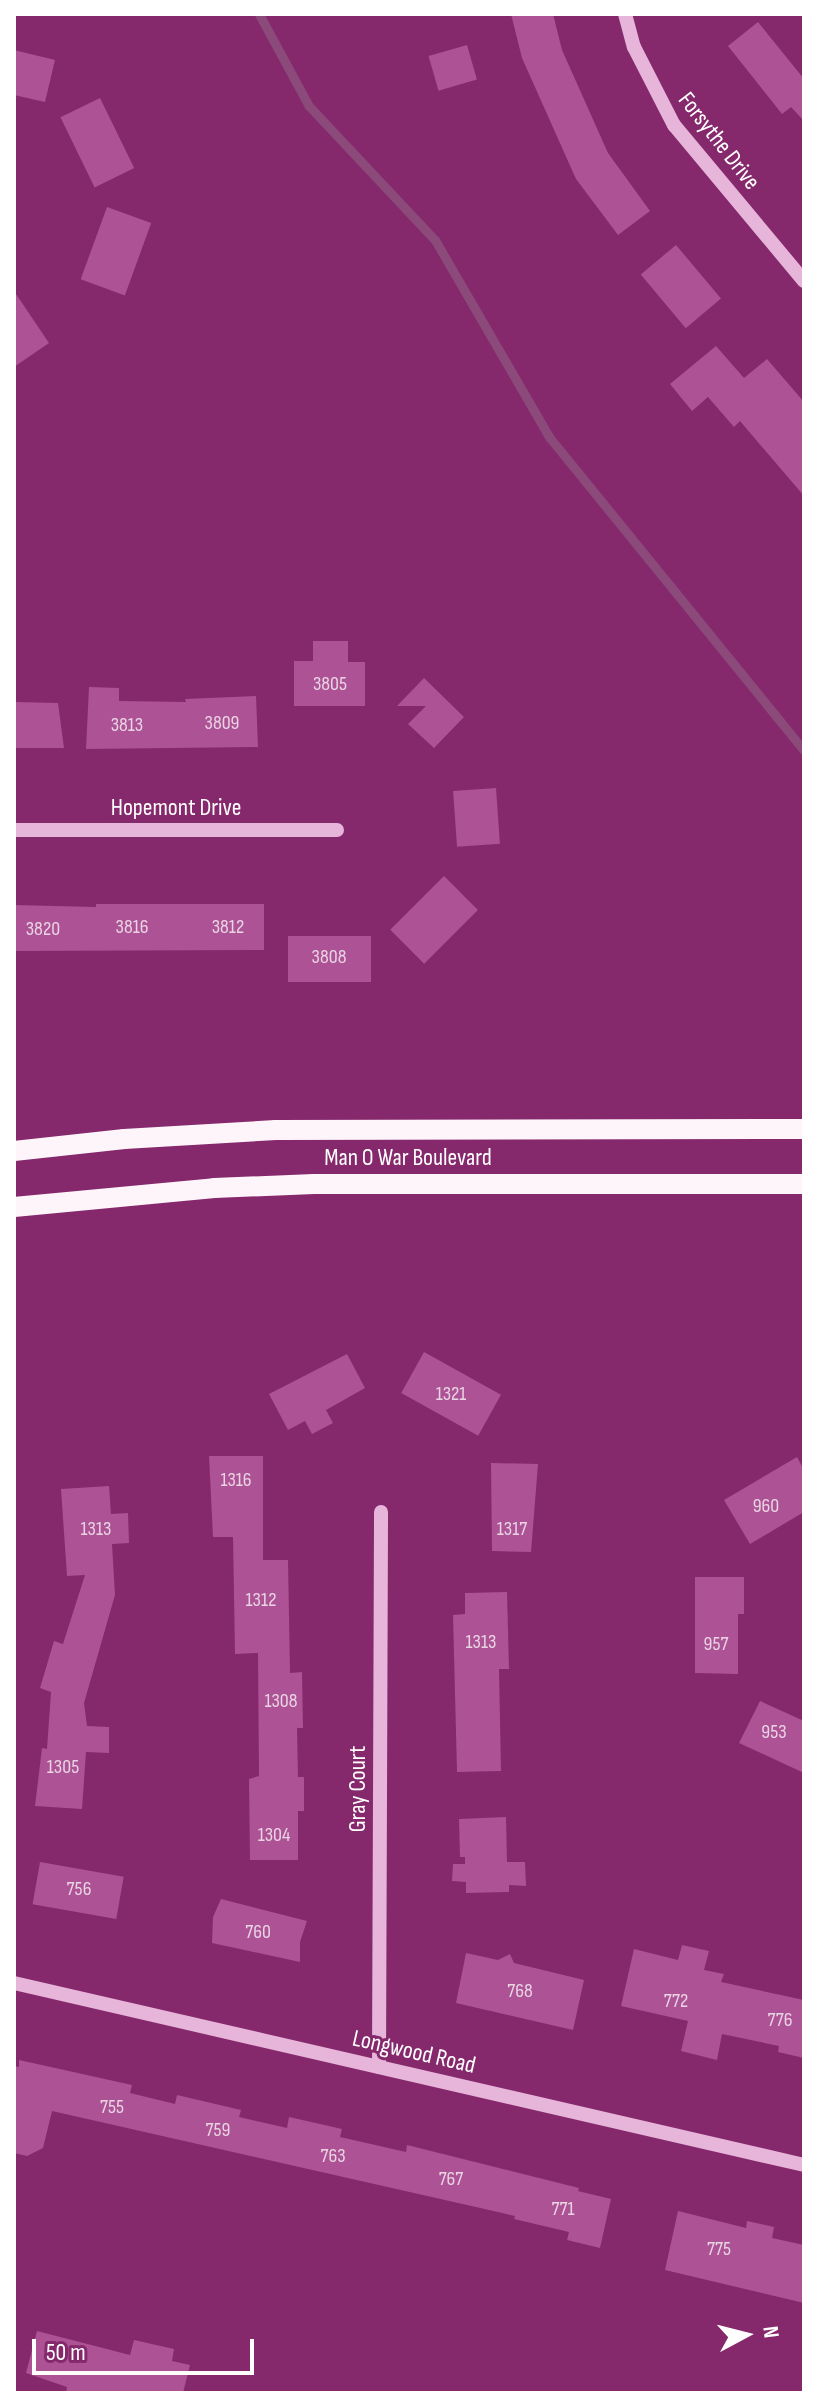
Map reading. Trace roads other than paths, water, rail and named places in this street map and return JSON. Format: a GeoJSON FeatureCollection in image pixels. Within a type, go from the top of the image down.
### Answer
{"type":"FeatureCollection","features":[{"type":"Feature","properties":{"kind":"main road","name":"Man O War Boulevard"},"geometry":{"type":"LineString","coordinates":[[14,1151],[124,1139],[276,1130],[804,1129]]}},
{"type":"Feature","properties":{"kind":"main road","name":"Man O War Boulevard"},"geometry":{"type":"LineString","coordinates":[[14,1207],[214,1188],[300,1185],[804,1184]]}},
{"type":"Feature","properties":{"kind":"street","name":"Forsythe Drive"},"geometry":{"type":"LineString","coordinates":[[625,14],[649,80],[674,125],[804,281]]}},
{"type":"Feature","properties":{"kind":"street","name":"Hopemont Drive"},"geometry":{"type":"LineString","coordinates":[[14,830],[337,830]]}},
{"type":"Feature","properties":{"kind":"street","name":"Gray Court"},"geometry":{"type":"LineString","coordinates":[[379,2067],[381,1512]]}},
{"type":"Feature","properties":{"kind":"street","name":"Longwood Road"},"geometry":{"type":"LineString","coordinates":[[14,1983],[804,2165]]}},
{"type":"Feature","properties":{"kind":"waterway"},"geometry":{"type":"LineString","coordinates":[[259,14],[309,106],[435,240],[550,438],[804,751]]}}]}
